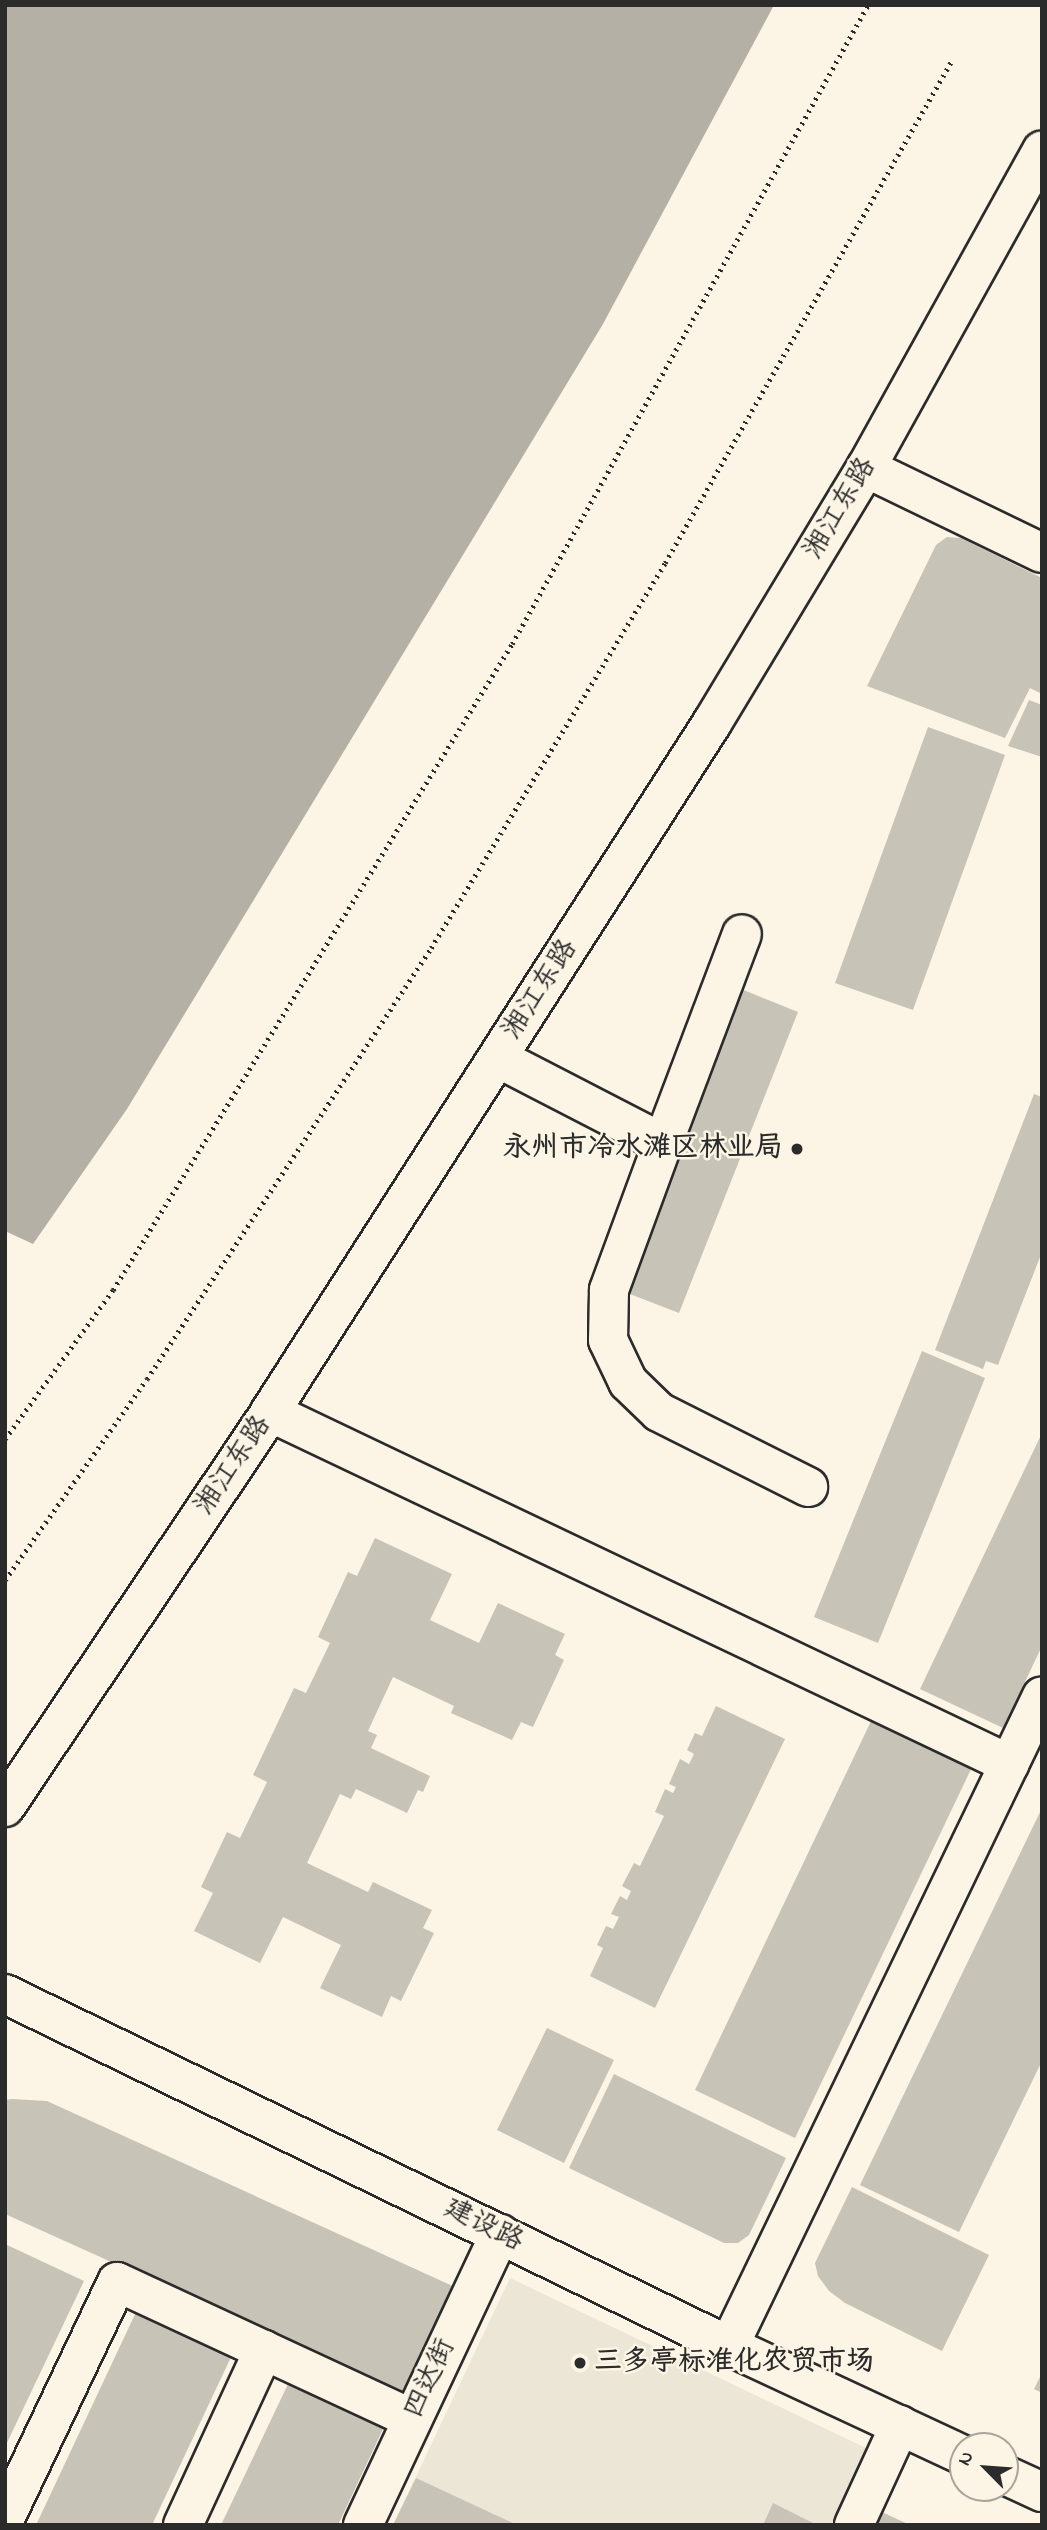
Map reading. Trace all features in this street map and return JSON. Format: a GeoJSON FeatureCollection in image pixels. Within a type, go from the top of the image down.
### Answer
{"type":"FeatureCollection","features":[{"type":"Feature","properties":{"kind":"street","name":"湘江东路"},"geometry":{"type":"LineString","coordinates":[[5,1807],[270,1412],[712,723],[866,468],[1042,150]]}},
{"type":"Feature","properties":{"kind":"street"},"geometry":{"type":"LineString","coordinates":[[866,468],[1042,553]]}},
{"type":"Feature","properties":{"kind":"street"},"geometry":{"type":"LineString","coordinates":[[742,934],[609,1290],[608,1340],[628,1382],[659,1412],[808,1487]]}},
{"type":"Feature","properties":{"kind":"street"},"geometry":{"type":"LineString","coordinates":[[498,1058],[663,1143]]}},
{"type":"Feature","properties":{"kind":"street"},"geometry":{"type":"LineString","coordinates":[[270,1412],[1009,1764]]}},
{"type":"Feature","properties":{"kind":"street"},"geometry":{"type":"LineString","coordinates":[[729,2346],[1042,1696]]}},
{"type":"Feature","properties":{"kind":"street","name":"建设路"},"geometry":{"type":"LineString","coordinates":[[5,1994],[729,2346],[949,2448]]}},
{"type":"Feature","properties":{"kind":"street","name":"四达街"},"geometry":{"type":"LineString","coordinates":[[363,2525],[499,2234]]}},
{"type":"Feature","properties":{"kind":"street"},"geometry":{"type":"LineString","coordinates":[[5,2518],[117,2282],[412,2419]]}},
{"type":"Feature","properties":{"kind":"street"},"geometry":{"type":"LineString","coordinates":[[183,2525],[264,2350]]}},
{"type":"Feature","properties":{"kind":"street"},"geometry":{"type":"LineString","coordinates":[[854,2525],[900,2425]]}},
{"type":"Feature","properties":{"kind":"street"},"geometry":{"type":"LineString","coordinates":[[1019,2481],[1042,2492]]}},
{"type":"Feature","properties":{"kind":"path"},"geometry":{"type":"LineString","coordinates":[[5,1439],[113,1290],[512,644],[869,5]]}},
{"type":"Feature","properties":{"kind":"path"},"geometry":{"type":"LineString","coordinates":[[5,1580],[147,1379],[431,948],[665,563],[951,62]]}},
{"type":"Feature","properties":{"kind":"shaded area"},"geometry":{"type":"Polygon","coordinates":[[[5,5],[774,5],[603,324],[127,1109],[33,1244],[5,1231],[5,5]]]}},
{"type":"Feature","properties":{"kind":"shaded area","name":"三多亭标准化农贸市场"},"geometry":{"type":"Polygon","coordinates":[[[510,2278],[868,2449],[832,2525],[393,2525],[510,2278]]]}},
{"type":"Feature","properties":{"kind":"building"},"geometry":{"type":"Polygon","coordinates":[[[947,537],[961,538],[1042,578],[1042,694],[1030,688],[1005,738],[867,686],[936,545],[947,537]]]}},
{"type":"Feature","properties":{"kind":"building"},"geometry":{"type":"Polygon","coordinates":[[[1029,700],[1042,705],[1042,757],[1008,746],[1029,700]]]}},
{"type":"Feature","properties":{"kind":"building"},"geometry":{"type":"Polygon","coordinates":[[[928,727],[1005,755],[913,1010],[835,983],[928,727]]]}},
{"type":"Feature","properties":{"kind":"building"},"geometry":{"type":"Polygon","coordinates":[[[741,989],[798,1012],[679,1313],[622,1291],[741,989]]]}},
{"type":"Feature","properties":{"kind":"building"},"geometry":{"type":"Polygon","coordinates":[[[1034,1094],[1042,1097],[1042,1252],[998,1365],[986,1361],[983,1369],[935,1350],[1034,1094]]]}},
{"type":"Feature","properties":{"kind":"building"},"geometry":{"type":"Polygon","coordinates":[[[922,1351],[985,1378],[878,1643],[814,1617],[922,1351]]]}},
{"type":"Feature","properties":{"kind":"building"},"geometry":{"type":"Polygon","coordinates":[[[1042,1433],[1042,1646],[1003,1728],[920,1689],[1042,1433]]]}},
{"type":"Feature","properties":{"kind":"building"},"geometry":{"type":"Polygon","coordinates":[[[375,1538],[452,1574],[430,1620],[479,1643],[498,1603],[565,1634],[555,1655],[564,1660],[533,1727],[521,1722],[512,1740],[451,1713],[454,1706],[393,1677],[368,1731],[377,1735],[371,1748],[430,1776],[423,1792],[418,1790],[407,1813],[356,1789],[351,1799],[340,1794],[307,1863],[368,1892],[373,1882],[432,1910],[423,1928],[434,1933],[401,2001],[391,1996],[382,2017],[320,1988],[341,1945],[283,1917],[260,1963],[194,1931],[213,1893],[201,1887],[227,1832],[240,1838],[267,1782],[253,1775],[294,1688],[306,1693],[330,1643],[318,1637],[348,1572],[357,1576],[375,1538]]]}},
{"type":"Feature","properties":{"kind":"building"},"geometry":{"type":"Polygon","coordinates":[[[716,1706],[785,1739],[655,2008],[590,1976],[603,1948],[597,1945],[606,1926],[613,1929],[619,1917],[611,1914],[620,1896],[627,1900],[631,1891],[622,1886],[634,1863],[640,1866],[664,1816],[655,1812],[665,1789],[673,1793],[676,1787],[669,1784],[680,1759],[689,1764],[694,1754],[687,1750],[695,1733],[702,1736],[716,1706]]]}},
{"type":"Feature","properties":{"kind":"building"},"geometry":{"type":"Polygon","coordinates":[[[873,1717],[973,1765],[795,2138],[695,2090],[873,1717]]]}},
{"type":"Feature","properties":{"kind":"building"},"geometry":{"type":"Polygon","coordinates":[[[1042,1808],[1042,2061],[959,2232],[860,2185],[1042,1808]]]}},
{"type":"Feature","properties":{"kind":"building"},"geometry":{"type":"Polygon","coordinates":[[[547,2028],[614,2060],[564,2163],[497,2130],[547,2028]]]}},
{"type":"Feature","properties":{"kind":"building"},"geometry":{"type":"Polygon","coordinates":[[[614,2074],[786,2158],[749,2235],[738,2243],[724,2243],[569,2168],[614,2074]]]}},
{"type":"Feature","properties":{"kind":"building"},"geometry":{"type":"Polygon","coordinates":[[[5,2100],[47,2101],[457,2288],[408,2396],[5,2214],[5,2100]]]}},
{"type":"Feature","properties":{"kind":"building"},"geometry":{"type":"Polygon","coordinates":[[[852,2187],[989,2255],[942,2351],[845,2303],[829,2291],[818,2276],[815,2263],[852,2187]]]}},
{"type":"Feature","properties":{"kind":"building"},"geometry":{"type":"Polygon","coordinates":[[[5,2244],[84,2281],[5,2447],[5,2244]]]}},
{"type":"Feature","properties":{"kind":"building"},"geometry":{"type":"Polygon","coordinates":[[[137,2310],[232,2355],[152,2525],[36,2525],[137,2310]]]}},
{"type":"Feature","properties":{"kind":"building"},"geometry":{"type":"Polygon","coordinates":[[[1042,2373],[1042,2393],[1034,2389],[1042,2373]]]}},
{"type":"Feature","properties":{"kind":"building"},"geometry":{"type":"Polygon","coordinates":[[[289,2382],[384,2427],[338,2525],[221,2525],[289,2382]]]}},
{"type":"Feature","properties":{"kind":"building"},"geometry":{"type":"Polygon","coordinates":[[[416,2478],[517,2525],[393,2525],[416,2478]]]}},
{"type":"Feature","properties":{"kind":"building"},"geometry":{"type":"Polygon","coordinates":[[[773,2503],[817,2525],[763,2525],[773,2503]]]}},
{"type":"Feature","properties":{"kind":"building"},"geometry":{"type":"Polygon","coordinates":[[[882,2512],[910,2525],[876,2525],[882,2512]]]}},
{"type":"Feature","properties":{"kind":"place","name":"永州市冷水滩区林业局"},"geometry":{"type":"Point","coordinates":[797,1149]}},
{"type":"Feature","properties":{"kind":"place","name":"三多亭标准化农贸市场"},"geometry":{"type":"Point","coordinates":[580,2363]}}]}
